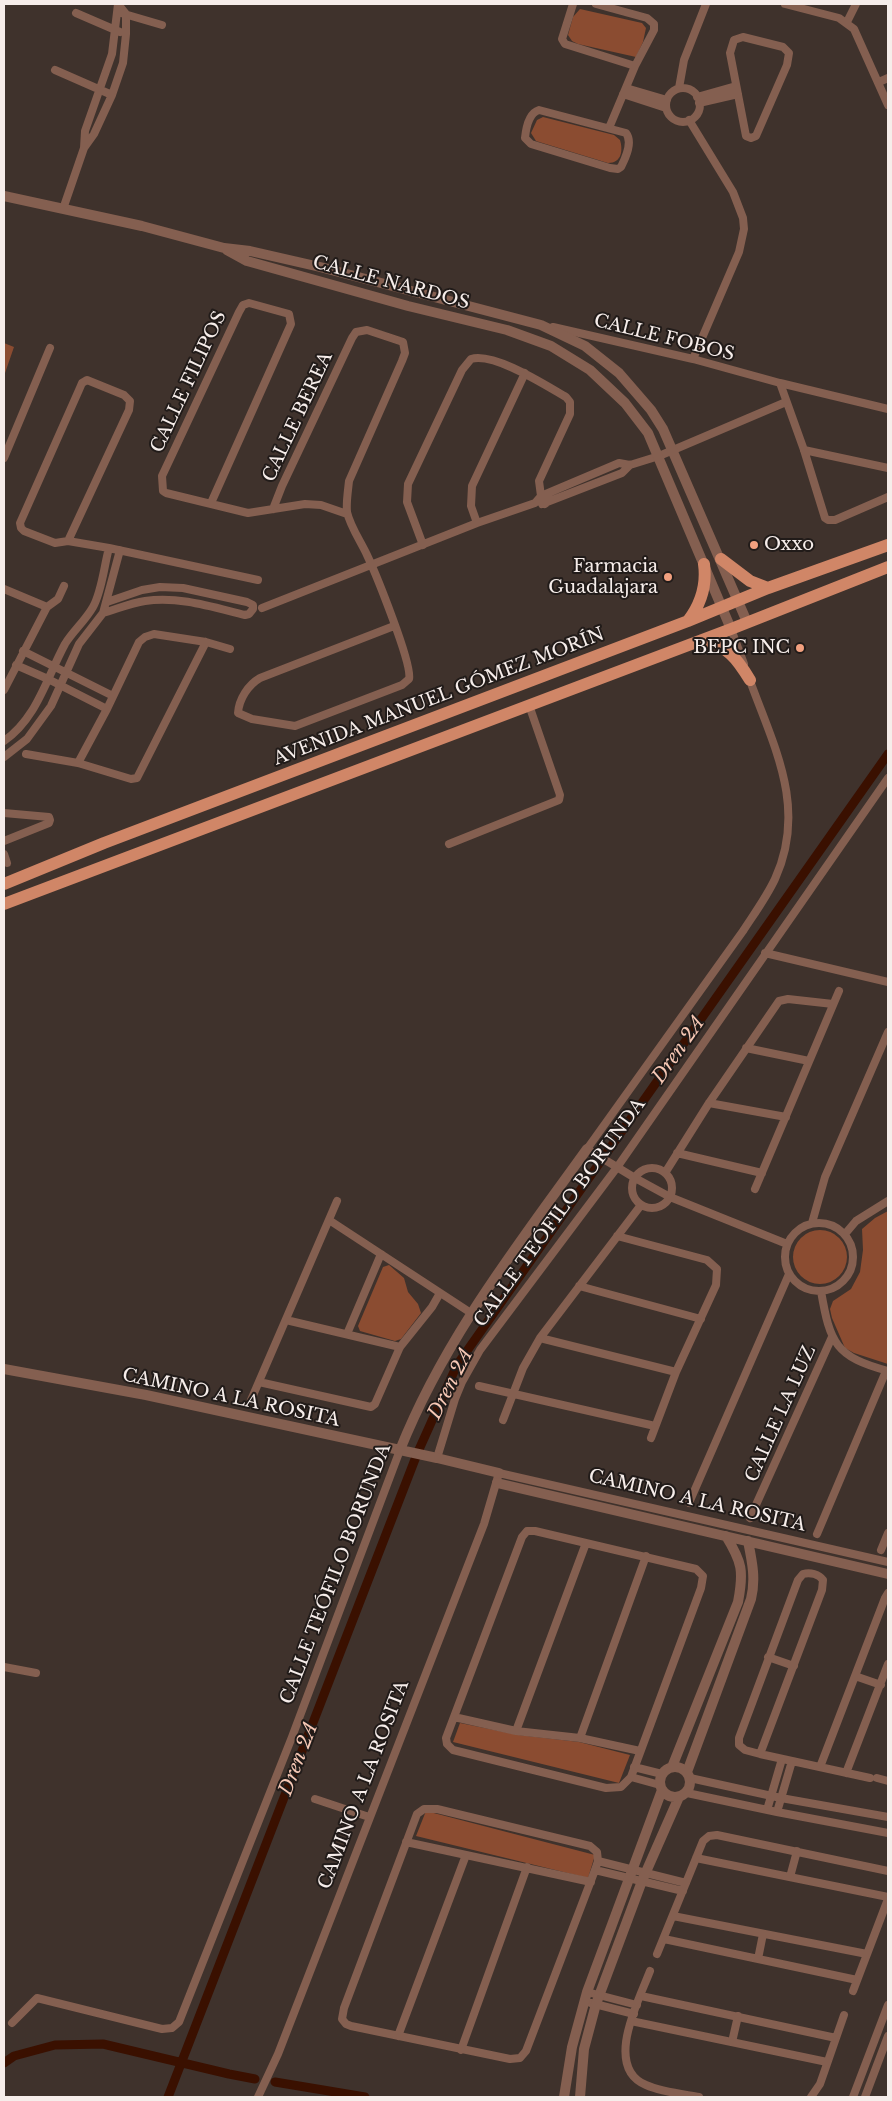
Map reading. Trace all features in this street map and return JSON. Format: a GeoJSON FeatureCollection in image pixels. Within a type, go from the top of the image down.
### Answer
{"type":"FeatureCollection","features":[{"type":"Feature","properties":{"kind":"main road","name":"AVENIDA MANUEL GÓMEZ MORÍN"},"geometry":{"type":"LineString","coordinates":[[4,884],[104,843],[688,621],[768,588],[888,545]]}},
{"type":"Feature","properties":{"kind":"main road"},"geometry":{"type":"LineString","coordinates":[[719,556],[740,574],[768,588]]}},
{"type":"Feature","properties":{"kind":"main road"},"geometry":{"type":"LineString","coordinates":[[688,621],[703,595],[705,584],[704,562]]}},
{"type":"Feature","properties":{"kind":"main road"},"geometry":{"type":"LineString","coordinates":[[4,904],[731,629],[888,567]]}},
{"type":"Feature","properties":{"kind":"main road"},"geometry":{"type":"LineString","coordinates":[[702,640],[718,644],[728,651],[750,680]]}},
{"type":"Feature","properties":{"kind":"street"},"geometry":{"type":"LineString","coordinates":[[573,4],[562,39],[565,44],[635,66]]}},
{"type":"Feature","properties":{"kind":"street"},"geometry":{"type":"LineString","coordinates":[[596,4],[647,18],[654,24],[654,30],[635,66],[609,128]]}},
{"type":"Feature","properties":{"kind":"street"},"geometry":{"type":"LineString","coordinates":[[679,88],[684,60],[706,4]]}},
{"type":"Feature","properties":{"kind":"street"},"geometry":{"type":"LineString","coordinates":[[785,4],[839,18],[847,22],[854,29],[878,82],[886,94],[888,105]]}},
{"type":"Feature","properties":{"kind":"street"},"geometry":{"type":"LineString","coordinates":[[847,22],[856,4]]}},
{"type":"Feature","properties":{"kind":"street"},"geometry":{"type":"LineString","coordinates":[[118,7],[126,14],[162,25]]}},
{"type":"Feature","properties":{"kind":"street"},"geometry":{"type":"LineString","coordinates":[[63,209],[84,148],[85,131],[112,54],[118,7]]}},
{"type":"Feature","properties":{"kind":"street"},"geometry":{"type":"LineString","coordinates":[[76,13],[126,34]]}},
{"type":"Feature","properties":{"kind":"street"},"geometry":{"type":"LineString","coordinates":[[84,148],[94,134],[112,96],[123,63],[126,14]]}},
{"type":"Feature","properties":{"kind":"street"},"geometry":{"type":"LineString","coordinates":[[743,37],[787,49],[790,53],[788,65],[756,136],[751,138],[746,136],[737,90],[730,53],[734,40],[743,37]]}},
{"type":"Feature","properties":{"kind":"street"},"geometry":{"type":"LineString","coordinates":[[55,70],[112,96]]}},
{"type":"Feature","properties":{"kind":"street"},"geometry":{"type":"LineString","coordinates":[[878,82],[888,78]]}},
{"type":"Feature","properties":{"kind":"street"},"geometry":{"type":"LineString","coordinates":[[679,88],[690,90],[698,100],[698,113],[689,120],[675,120],[671,117],[666,104],[674,91],[679,88]]}},
{"type":"Feature","properties":{"kind":"street"},"geometry":{"type":"LineString","coordinates":[[698,100],[737,90]]}},
{"type":"Feature","properties":{"kind":"street"},"geometry":{"type":"LineString","coordinates":[[625,91],[666,104]]}},
{"type":"Feature","properties":{"kind":"street"},"geometry":{"type":"LineString","coordinates":[[539,110],[609,128],[626,133],[629,138],[623,162],[618,168],[610,168],[531,144],[525,138],[531,115],[534,111],[539,110]]}},
{"type":"Feature","properties":{"kind":"street"},"geometry":{"type":"LineString","coordinates":[[689,120],[733,192],[743,218],[744,229],[739,252],[693,359]]}},
{"type":"Feature","properties":{"kind":"street","name":"CALLE NARDOS"},"geometry":{"type":"LineString","coordinates":[[4,196],[142,226],[224,248],[250,251],[320,267],[541,325],[584,346],[619,373],[651,410],[672,450],[748,622]]}},
{"type":"Feature","properties":{"kind":"street","name":"CALLE NARDOS"},"geometry":{"type":"LineString","coordinates":[[224,248],[248,261],[408,306],[507,330],[551,346],[590,370],[626,403],[644,426],[704,562],[731,629]]}},
{"type":"Feature","properties":{"kind":"street","name":"CALLE FILIPOS"},"geometry":{"type":"LineString","coordinates":[[249,303],[256,304],[289,314],[291,319],[289,331],[211,504],[166,493],[162,486],[162,476],[243,305],[249,303]]}},
{"type":"Feature","properties":{"kind":"street","name":"CALLE FOBOS"},"geometry":{"type":"LineString","coordinates":[[541,325],[693,359],[780,383],[888,409]]}},
{"type":"Feature","properties":{"kind":"street","name":"CALLE BEREA"},"geometry":{"type":"LineString","coordinates":[[273,509],[352,338],[356,332],[361,330],[398,340],[405,346],[402,361],[349,481],[348,514]]}},
{"type":"Feature","properties":{"kind":"street"},"geometry":{"type":"LineString","coordinates":[[4,458],[50,348]]}},
{"type":"Feature","properties":{"kind":"street"},"geometry":{"type":"LineString","coordinates":[[424,545],[407,502],[408,484],[462,370],[471,360],[476,358],[525,373],[566,397],[570,402],[570,414],[540,474],[539,481],[544,504]]}},
{"type":"Feature","properties":{"kind":"street"},"geometry":{"type":"LineString","coordinates":[[477,523],[471,506],[472,486],[525,373]]}},
{"type":"Feature","properties":{"kind":"street"},"geometry":{"type":"LineString","coordinates":[[68,541],[129,410],[130,401],[124,395],[87,380],[82,383],[20,523],[21,528],[24,531],[55,543],[68,541],[120,550],[258,580]]}},
{"type":"Feature","properties":{"kind":"street"},"geometry":{"type":"LineString","coordinates":[[780,383],[804,450],[823,513],[828,520],[835,520],[888,497]]}},
{"type":"Feature","properties":{"kind":"street"},"geometry":{"type":"LineString","coordinates":[[535,502],[544,504],[622,473],[630,465],[658,456],[786,402]]}},
{"type":"Feature","properties":{"kind":"street"},"geometry":{"type":"LineString","coordinates":[[804,450],[888,468]]}},
{"type":"Feature","properties":{"kind":"street"},"geometry":{"type":"LineString","coordinates":[[262,608],[535,502],[541,496],[619,463],[630,465]]}},
{"type":"Feature","properties":{"kind":"street"},"geometry":{"type":"LineString","coordinates":[[572,482],[576,491]]}},
{"type":"Feature","properties":{"kind":"street"},"geometry":{"type":"LineString","coordinates":[[211,504],[248,513],[305,504],[321,505],[348,514],[372,565],[410,669],[409,679],[402,685],[295,726],[252,719],[238,712],[241,700],[255,681],[394,626]]}},
{"type":"Feature","properties":{"kind":"street"},"geometry":{"type":"LineString","coordinates":[[4,741],[15,733],[32,714],[72,632],[92,608],[109,548]]}},
{"type":"Feature","properties":{"kind":"street"},"geometry":{"type":"LineString","coordinates":[[4,756],[27,739],[42,721],[51,706],[79,644],[103,613],[120,550]]}},
{"type":"Feature","properties":{"kind":"street"},"geometry":{"type":"LineString","coordinates":[[704,562],[719,556]]}},
{"type":"Feature","properties":{"kind":"street"},"geometry":{"type":"LineString","coordinates":[[4,690],[47,607],[58,600],[64,586]]}},
{"type":"Feature","properties":{"kind":"street"},"geometry":{"type":"LineString","coordinates":[[103,613],[132,604],[161,600],[180,600],[245,615],[249,614],[253,609],[252,605],[247,602],[171,588],[142,590],[107,602]]}},
{"type":"Feature","properties":{"kind":"street"},"geometry":{"type":"LineString","coordinates":[[4,589],[47,607]]}},
{"type":"Feature","properties":{"kind":"street"},"geometry":{"type":"LineString","coordinates":[[731,629],[787,789],[790,822],[781,864],[767,894],[743,931],[590,1150],[615,1164],[634,1178],[670,1196],[787,1244]]}},
{"type":"Feature","properties":{"kind":"street"},"geometry":{"type":"LineString","coordinates":[[78,763],[107,709],[139,642],[145,637],[154,634],[206,642],[230,649]]}},
{"type":"Feature","properties":{"kind":"street"},"geometry":{"type":"LineString","coordinates":[[26,754],[78,763],[131,779],[137,778],[206,642]]}},
{"type":"Feature","properties":{"kind":"street"},"geometry":{"type":"LineString","coordinates":[[23,651],[113,696]]}},
{"type":"Feature","properties":{"kind":"street"},"geometry":{"type":"LineString","coordinates":[[16,665],[48,678],[107,709]]}},
{"type":"Feature","properties":{"kind":"street"},"geometry":{"type":"LineString","coordinates":[[450,844],[560,800],[529,706]]}},
{"type":"Feature","properties":{"kind":"street","name":"CALLE TEÓFILO BORUNDA"},"geometry":{"type":"LineString","coordinates":[[438,1458],[455,1399],[480,1350],[615,1164],[888,778]]}},
{"type":"Feature","properties":{"kind":"street"},"geometry":{"type":"LineString","coordinates":[[4,813],[49,817],[50,820],[49,823],[4,841]]}},
{"type":"Feature","properties":{"kind":"street"},"geometry":{"type":"LineString","coordinates":[[4,854],[7,863]]}},
{"type":"Feature","properties":{"kind":"street"},"geometry":{"type":"LineString","coordinates":[[765,953],[888,982]]}},
{"type":"Feature","properties":{"kind":"street"},"geometry":{"type":"LineString","coordinates":[[755,1190],[839,991]]}},
{"type":"Feature","properties":{"kind":"street"},"geometry":{"type":"LineString","coordinates":[[665,1173],[709,1102],[776,1004],[782,999],[833,1004]]}},
{"type":"Feature","properties":{"kind":"street"},"geometry":{"type":"LineString","coordinates":[[812,1223],[825,1177],[888,1032]]}},
{"type":"Feature","properties":{"kind":"street"},"geometry":{"type":"LineString","coordinates":[[746,1048],[809,1061]]}},
{"type":"Feature","properties":{"kind":"street"},"geometry":{"type":"LineString","coordinates":[[709,1102],[786,1117]]}},
{"type":"Feature","properties":{"kind":"street","name":"CALLE TEÓFILO BORUNDA"},"geometry":{"type":"LineString","coordinates":[[12,2023],[37,1998],[162,2030],[176,2025],[183,2016],[404,1451],[408,1430],[445,1355],[471,1313],[590,1150]]}},
{"type":"Feature","properties":{"kind":"street"},"geometry":{"type":"LineString","coordinates":[[677,1153],[762,1173]]}},
{"type":"Feature","properties":{"kind":"street"},"geometry":{"type":"LineString","coordinates":[[646,1169],[659,1170],[665,1173],[672,1185],[670,1196],[665,1203],[659,1206],[647,1207],[641,1205],[633,1196],[634,1178],[646,1169]]}},
{"type":"Feature","properties":{"kind":"street"},"geometry":{"type":"LineString","coordinates":[[251,1400],[337,1201]]}},
{"type":"Feature","properties":{"kind":"street"},"geometry":{"type":"LineString","coordinates":[[845,1234],[856,1221],[888,1201]]}},
{"type":"Feature","properties":{"kind":"street"},"geometry":{"type":"LineString","coordinates":[[503,1420],[522,1368],[540,1338],[641,1205]]}},
{"type":"Feature","properties":{"kind":"street"},"geometry":{"type":"LineString","coordinates":[[329,1220],[471,1313]]}},
{"type":"Feature","properties":{"kind":"street"},"geometry":{"type":"LineString","coordinates":[[812,1223],[830,1224],[845,1234],[851,1243],[854,1254],[853,1265],[841,1283],[832,1289],[821,1291],[802,1286],[789,1274],[786,1264],[787,1244],[797,1230],[812,1223]]}},
{"type":"Feature","properties":{"kind":"street"},"geometry":{"type":"LineString","coordinates":[[617,1236],[707,1260],[717,1269],[716,1285],[676,1372],[651,1438]]}},
{"type":"Feature","properties":{"kind":"street"},"geometry":{"type":"LineString","coordinates":[[347,1334],[381,1254]]}},
{"type":"Feature","properties":{"kind":"street"},"geometry":{"type":"LineString","coordinates":[[689,1503],[789,1274]]}},
{"type":"Feature","properties":{"kind":"street"},"geometry":{"type":"LineString","coordinates":[[579,1286],[701,1319]]}},
{"type":"Feature","properties":{"kind":"street","name":"CALLE LA LUZ"},"geometry":{"type":"LineString","coordinates":[[750,1518],[832,1337],[821,1291]]}},
{"type":"Feature","properties":{"kind":"street"},"geometry":{"type":"LineString","coordinates":[[259,1382],[371,1406],[375,1404],[400,1347],[432,1307],[440,1292]]}},
{"type":"Feature","properties":{"kind":"street"},"geometry":{"type":"LineString","coordinates":[[286,1320],[400,1347]]}},
{"type":"Feature","properties":{"kind":"street"},"geometry":{"type":"LineString","coordinates":[[817,1534],[887,1371],[848,1357],[832,1337]]}},
{"type":"Feature","properties":{"kind":"street"},"geometry":{"type":"LineString","coordinates":[[540,1338],[676,1372]]}},
{"type":"Feature","properties":{"kind":"street","name":"CAMINO A LA ROSITA"},"geometry":{"type":"LineString","coordinates":[[4,1369],[146,1395],[438,1458],[498,1478],[726,1536],[888,1574]]}},
{"type":"Feature","properties":{"kind":"street"},"geometry":{"type":"LineString","coordinates":[[479,1386],[655,1426]]}},
{"type":"Feature","properties":{"kind":"street","name":"CAMINO A LA ROSITA"},"geometry":{"type":"LineString","coordinates":[[498,1478],[888,1562]]}},
{"type":"Feature","properties":{"kind":"street","name":"CAMINO A LA ROSITA"},"geometry":{"type":"LineString","coordinates":[[258,2097],[281,2045],[484,1524],[498,1478]]}},
{"type":"Feature","properties":{"kind":"street"},"geometry":{"type":"LineString","coordinates":[[535,1531],[646,1556],[696,1569],[703,1576],[703,1581],[631,1777],[622,1787],[606,1788],[453,1750],[447,1744],[446,1738],[525,1533],[535,1531]]}},
{"type":"Feature","properties":{"kind":"street"},"geometry":{"type":"LineString","coordinates":[[881,1550],[888,1533]]}},
{"type":"Feature","properties":{"kind":"street"},"geometry":{"type":"LineString","coordinates":[[634,1767],[662,1774],[672,1767],[738,1602],[742,1567],[726,1536]]}},
{"type":"Feature","properties":{"kind":"street"},"geometry":{"type":"LineString","coordinates":[[688,1775],[751,1599],[754,1586],[748,1541]]}},
{"type":"Feature","properties":{"kind":"street"},"geometry":{"type":"LineString","coordinates":[[516,1731],[586,1543]]}},
{"type":"Feature","properties":{"kind":"street"},"geometry":{"type":"LineString","coordinates":[[580,1738],[646,1556]]}},
{"type":"Feature","properties":{"kind":"street"},"geometry":{"type":"LineString","coordinates":[[760,1754],[823,1584],[821,1578],[810,1573],[803,1574],[798,1580],[738,1741],[742,1748],[760,1754],[888,1781]]}},
{"type":"Feature","properties":{"kind":"street"},"geometry":{"type":"LineString","coordinates":[[820,1767],[888,1593]]}},
{"type":"Feature","properties":{"kind":"street"},"geometry":{"type":"LineString","coordinates":[[768,1657],[794,1666]]}},
{"type":"Feature","properties":{"kind":"street"},"geometry":{"type":"LineString","coordinates":[[846,1773],[888,1664]]}},
{"type":"Feature","properties":{"kind":"street"},"geometry":{"type":"LineString","coordinates":[[4,1667],[36,1673]]}},
{"type":"Feature","properties":{"kind":"street"},"geometry":{"type":"LineString","coordinates":[[855,1676],[881,1685]]}},
{"type":"Feature","properties":{"kind":"street"},"geometry":{"type":"LineString","coordinates":[[454,1717],[516,1731],[580,1738],[640,1752]]}},
{"type":"Feature","properties":{"kind":"street"},"geometry":{"type":"LineString","coordinates":[[767,1810],[782,1759]]}},
{"type":"Feature","properties":{"kind":"street"},"geometry":{"type":"LineString","coordinates":[[777,1812],[792,1761]]}},
{"type":"Feature","properties":{"kind":"street"},"geometry":{"type":"LineString","coordinates":[[581,2096],[584,2049],[598,2000],[644,1877],[683,1795],[691,1783],[688,1775],[682,1768],[672,1767]]}},
{"type":"Feature","properties":{"kind":"street"},"geometry":{"type":"LineString","coordinates":[[554,2097],[564,2093],[572,2047],[586,1997],[632,1874],[661,1788],[662,1774]]}},
{"type":"Feature","properties":{"kind":"street"},"geometry":{"type":"LineString","coordinates":[[688,1775],[771,1796],[888,1818]]}},
{"type":"Feature","properties":{"kind":"street"},"geometry":{"type":"LineString","coordinates":[[631,1777],[661,1788],[669,1797],[683,1795],[887,1833],[888,1823]]}},
{"type":"Feature","properties":{"kind":"street"},"geometry":{"type":"LineString","coordinates":[[315,1799],[369,1816]]}},
{"type":"Feature","properties":{"kind":"street"},"geometry":{"type":"LineString","coordinates":[[438,1810],[590,1846],[597,1852],[598,1862],[526,2051],[520,2058],[510,2060],[351,2026],[342,2019],[344,2008],[406,1842],[420,1811],[438,1810]]}},
{"type":"Feature","properties":{"kind":"street"},"geometry":{"type":"LineString","coordinates":[[657,1954],[703,1841],[709,1836],[717,1835],[888,1871]]}},
{"type":"Feature","properties":{"kind":"street"},"geometry":{"type":"LineString","coordinates":[[406,1842],[591,1882]]}},
{"type":"Feature","properties":{"kind":"street"},"geometry":{"type":"LineString","coordinates":[[790,1877],[797,1851]]}},
{"type":"Feature","properties":{"kind":"street"},"geometry":{"type":"LineString","coordinates":[[398,2036],[466,1855]]}},
{"type":"Feature","properties":{"kind":"street"},"geometry":{"type":"LineString","coordinates":[[696,1858],[888,1898],[853,1991]]}},
{"type":"Feature","properties":{"kind":"street"},"geometry":{"type":"LineString","coordinates":[[598,1862],[632,1874],[684,1887]]}},
{"type":"Feature","properties":{"kind":"street"},"geometry":{"type":"LineString","coordinates":[[461,2050],[527,1867]]}},
{"type":"Feature","properties":{"kind":"street"},"geometry":{"type":"LineString","coordinates":[[595,1870],[632,1874]]}},
{"type":"Feature","properties":{"kind":"street"},"geometry":{"type":"LineString","coordinates":[[673,1916],[867,1954]]}},
{"type":"Feature","properties":{"kind":"street"},"geometry":{"type":"LineString","coordinates":[[758,1959],[763,1934]]}},
{"type":"Feature","properties":{"kind":"street"},"geometry":{"type":"LineString","coordinates":[[664,1938],[857,1980]]}},
{"type":"Feature","properties":{"kind":"street"},"geometry":{"type":"LineString","coordinates":[[650,1971],[626,2036],[626,2051],[630,2071],[636,2079],[645,2085],[656,2089],[699,2097]]}},
{"type":"Feature","properties":{"kind":"street"},"geometry":{"type":"LineString","coordinates":[[641,1996],[836,2038]]}},
{"type":"Feature","properties":{"kind":"street"},"geometry":{"type":"LineString","coordinates":[[586,1997],[637,2005]]}},
{"type":"Feature","properties":{"kind":"street"},"geometry":{"type":"LineString","coordinates":[[598,2000],[632,2018],[827,2062]]}},
{"type":"Feature","properties":{"kind":"street"},"geometry":{"type":"LineString","coordinates":[[854,2097],[888,2005]]}},
{"type":"Feature","properties":{"kind":"street"},"geometry":{"type":"LineString","coordinates":[[732,2042],[738,2016]]}},
{"type":"Feature","properties":{"kind":"street"},"geometry":{"type":"LineString","coordinates":[[811,2097],[820,2084],[844,2016]]}},
{"type":"Feature","properties":{"kind":"street"},"geometry":{"type":"LineString","coordinates":[[865,2097],[888,2036]]}},
{"type":"Feature","properties":{"kind":"shaded area"},"geometry":{"type":"Polygon","coordinates":[[[580,9],[642,23],[646,28],[643,42],[636,57],[572,41],[568,35],[573,17],[580,9]]]}},
{"type":"Feature","properties":{"kind":"shaded area"},"geometry":{"type":"Polygon","coordinates":[[[543,117],[614,135],[620,140],[619,158],[608,163],[536,141],[531,133],[537,120],[543,117]]]}},
{"type":"Feature","properties":{"kind":"shaded area"},"geometry":{"type":"Polygon","coordinates":[[[4,343],[14,347],[4,376],[4,343]]]}},
{"type":"Feature","properties":{"kind":"shaded area"},"geometry":{"type":"Polygon","coordinates":[[[888,1211],[888,1364],[854,1353],[845,1348],[830,1309],[833,1301],[851,1289],[860,1272],[863,1250],[862,1229],[875,1218],[888,1211]]]}},
{"type":"Feature","properties":{"kind":"shaded area"},"geometry":{"type":"Polygon","coordinates":[[[815,1230],[825,1230],[835,1234],[843,1242],[847,1257],[843,1272],[835,1280],[825,1284],[815,1284],[805,1280],[797,1272],[793,1262],[793,1252],[797,1242],[805,1234],[815,1230]]]}},
{"type":"Feature","properties":{"kind":"shaded area"},"geometry":{"type":"Polygon","coordinates":[[[389,1265],[404,1278],[408,1292],[418,1304],[421,1313],[401,1339],[395,1341],[360,1331],[358,1326],[383,1267],[389,1265]]]}},
{"type":"Feature","properties":{"kind":"shaded area"},"geometry":{"type":"Polygon","coordinates":[[[460,1723],[519,1735],[579,1742],[630,1755],[619,1783],[453,1742],[460,1723]]]}},
{"type":"Feature","properties":{"kind":"shaded area"},"geometry":{"type":"Polygon","coordinates":[[[426,1811],[595,1855],[588,1878],[416,1836],[426,1811]]]}},
{"type":"Feature","properties":{"kind":"waterway","name":"Dren 2A"},"geometry":{"type":"LineString","coordinates":[[168,2097],[417,1454],[457,1365],[888,754]]}},
{"type":"Feature","properties":{"kind":"waterway"},"geometry":{"type":"LineString","coordinates":[[4,2063],[14,2056],[55,2045],[103,2044],[255,2079]]}},
{"type":"Feature","properties":{"kind":"waterway"},"geometry":{"type":"LineString","coordinates":[[275,2082],[365,2097]]}},
{"type":"Feature","properties":{"kind":"place","name":"Oxxo"},"geometry":{"type":"Point","coordinates":[754,545]}},
{"type":"Feature","properties":{"kind":"place","name":"Farmacia Guadalajara"},"geometry":{"type":"Point","coordinates":[668,577]}},
{"type":"Feature","properties":{"kind":"place","name":"BEPC INC"},"geometry":{"type":"Point","coordinates":[800,648]}}]}
